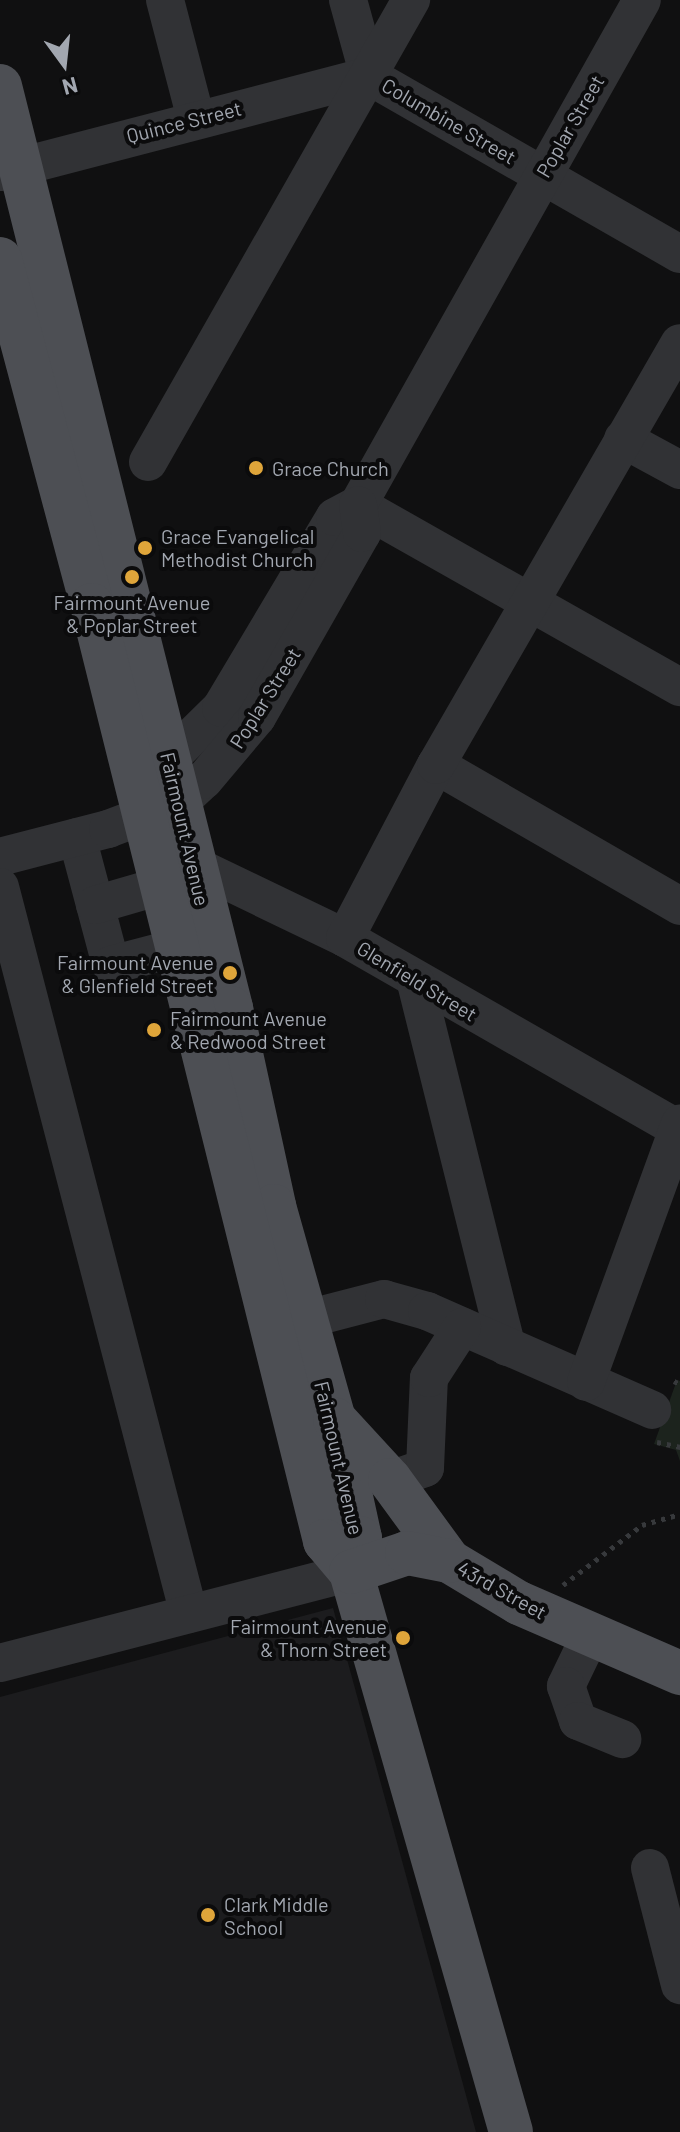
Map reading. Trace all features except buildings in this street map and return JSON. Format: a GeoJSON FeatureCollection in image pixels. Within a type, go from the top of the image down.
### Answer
{"type":"FeatureCollection","features":[{"type":"Feature","properties":{"kind":"main road","name":"Fairmount Avenue"},"geometry":{"type":"LineString","coordinates":[[0,86],[10,169],[169,759],[157,820]]}},
{"type":"Feature","properties":{"kind":"main road","name":"Fairmount Avenue"},"geometry":{"type":"LineString","coordinates":[[0,259],[157,820],[177,876],[334,1419],[360,1538],[351,1572]]}},
{"type":"Feature","properties":{"kind":"main road","name":"Fairmount Avenue"},"geometry":{"type":"LineString","coordinates":[[177,876],[176,948],[325,1541],[351,1572],[511,2132]]}},
{"type":"Feature","properties":{"kind":"main road","name":"43rd Street"},"geometry":{"type":"LineString","coordinates":[[334,1419],[390,1480],[449,1561],[519,1603],[680,1673]]}},
{"type":"Feature","properties":{"kind":"main road"},"geometry":{"type":"LineString","coordinates":[[351,1572],[407,1553],[449,1561]]}},
{"type":"Feature","properties":{"kind":"street"},"geometry":{"type":"LineString","coordinates":[[165,0],[196,119]]}},
{"type":"Feature","properties":{"kind":"street","name":"Columbine Street"},"geometry":{"type":"LineString","coordinates":[[348,0],[369,76],[680,254]]}},
{"type":"Feature","properties":{"kind":"street"},"geometry":{"type":"LineString","coordinates":[[148,462],[411,0]]}},
{"type":"Feature","properties":{"kind":"street","name":"Poplar Street"},"geometry":{"type":"LineString","coordinates":[[169,759],[221,708],[335,517],[358,505],[642,0]]}},
{"type":"Feature","properties":{"kind":"street","name":"Quince Street"},"geometry":{"type":"LineString","coordinates":[[10,169],[369,76]]}},
{"type":"Feature","properties":{"kind":"street"},"geometry":{"type":"LineString","coordinates":[[345,938],[436,765],[533,604],[623,439],[680,343]]}},
{"type":"Feature","properties":{"kind":"street"},"geometry":{"type":"LineString","coordinates":[[623,439],[680,470]]}},
{"type":"Feature","properties":{"kind":"street"},"geometry":{"type":"LineString","coordinates":[[358,505],[680,687]]}},
{"type":"Feature","properties":{"kind":"street","name":"Poplar Street"},"geometry":{"type":"LineString","coordinates":[[157,820],[231,753],[257,717],[362,533],[358,505]]}},
{"type":"Feature","properties":{"kind":"street"},"geometry":{"type":"LineString","coordinates":[[436,765],[680,906]]}},
{"type":"Feature","properties":{"kind":"street"},"geometry":{"type":"LineString","coordinates":[[0,857],[157,820]]}},
{"type":"Feature","properties":{"kind":"street"},"geometry":{"type":"LineString","coordinates":[[77,837],[111,965],[176,948]]}},
{"type":"Feature","properties":{"kind":"street"},"geometry":{"type":"LineString","coordinates":[[95,905],[177,876]]}},
{"type":"Feature","properties":{"kind":"street","name":"Glenfield Street"},"geometry":{"type":"LineString","coordinates":[[177,876],[345,938],[416,983],[679,1127]]}},
{"type":"Feature","properties":{"kind":"street"},"geometry":{"type":"LineString","coordinates":[[0,887],[189,1614]]}},
{"type":"Feature","properties":{"kind":"street"},"geometry":{"type":"LineString","coordinates":[[416,983],[507,1347]]}},
{"type":"Feature","properties":{"kind":"street"},"geometry":{"type":"LineString","coordinates":[[586,1382],[679,1127]]}},
{"type":"Feature","properties":{"kind":"street"},"geometry":{"type":"LineString","coordinates":[[303,1320],[384,1299],[462,1327],[586,1382],[666,1404]]}},
{"type":"Feature","properties":{"kind":"street"},"geometry":{"type":"LineString","coordinates":[[390,1480],[425,1468],[429,1378],[462,1327]]}},
{"type":"Feature","properties":{"kind":"street"},"geometry":{"type":"LineString","coordinates":[[0,1663],[351,1572]]}},
{"type":"Feature","properties":{"kind":"street"},"geometry":{"type":"LineString","coordinates":[[591,1634],[566,1686],[578,1721],[622,1739]]}},
{"type":"Feature","properties":{"kind":"street"},"geometry":{"type":"LineString","coordinates":[[650,1868],[680,1985]]}},
{"type":"Feature","properties":{"kind":"path"},"geometry":{"type":"LineString","coordinates":[[666,1404],[680,1447]]}},
{"type":"Feature","properties":{"kind":"path"},"geometry":{"type":"LineString","coordinates":[[562,1586],[642,1525],[680,1514]]}},
{"type":"Feature","properties":{"kind":"shaded area"},"geometry":{"type":"Polygon","coordinates":[[[677,1380],[680,1381],[680,1461],[676,1450],[654,1444],[677,1380]]]}},
{"type":"Feature","properties":{"kind":"shaded area","name":"Clark Middle School"},"geometry":{"type":"Polygon","coordinates":[[[333,1608],[476,2132],[0,2132],[0,1697],[333,1608]]]}},
{"type":"Feature","properties":{"kind":"place","name":"Grace Church"},"geometry":{"type":"Point","coordinates":[256,468]}},
{"type":"Feature","properties":{"kind":"place","name":"Grace Evangelical Methodist Church"},"geometry":{"type":"Point","coordinates":[145,548]}},
{"type":"Feature","properties":{"kind":"place","name":"Fairmount Avenue & Poplar Street"},"geometry":{"type":"Point","coordinates":[132,577]}},
{"type":"Feature","properties":{"kind":"place","name":"Fairmount Avenue & Glenfield Street"},"geometry":{"type":"Point","coordinates":[230,973]}},
{"type":"Feature","properties":{"kind":"place","name":"Fairmount Avenue & Redwood Street"},"geometry":{"type":"Point","coordinates":[154,1030]}},
{"type":"Feature","properties":{"kind":"place","name":"Fairmount Avenue & Thorn Street"},"geometry":{"type":"Point","coordinates":[403,1638]}},
{"type":"Feature","properties":{"kind":"place","name":"Clark Middle School"},"geometry":{"type":"Point","coordinates":[208,1915]}}]}
